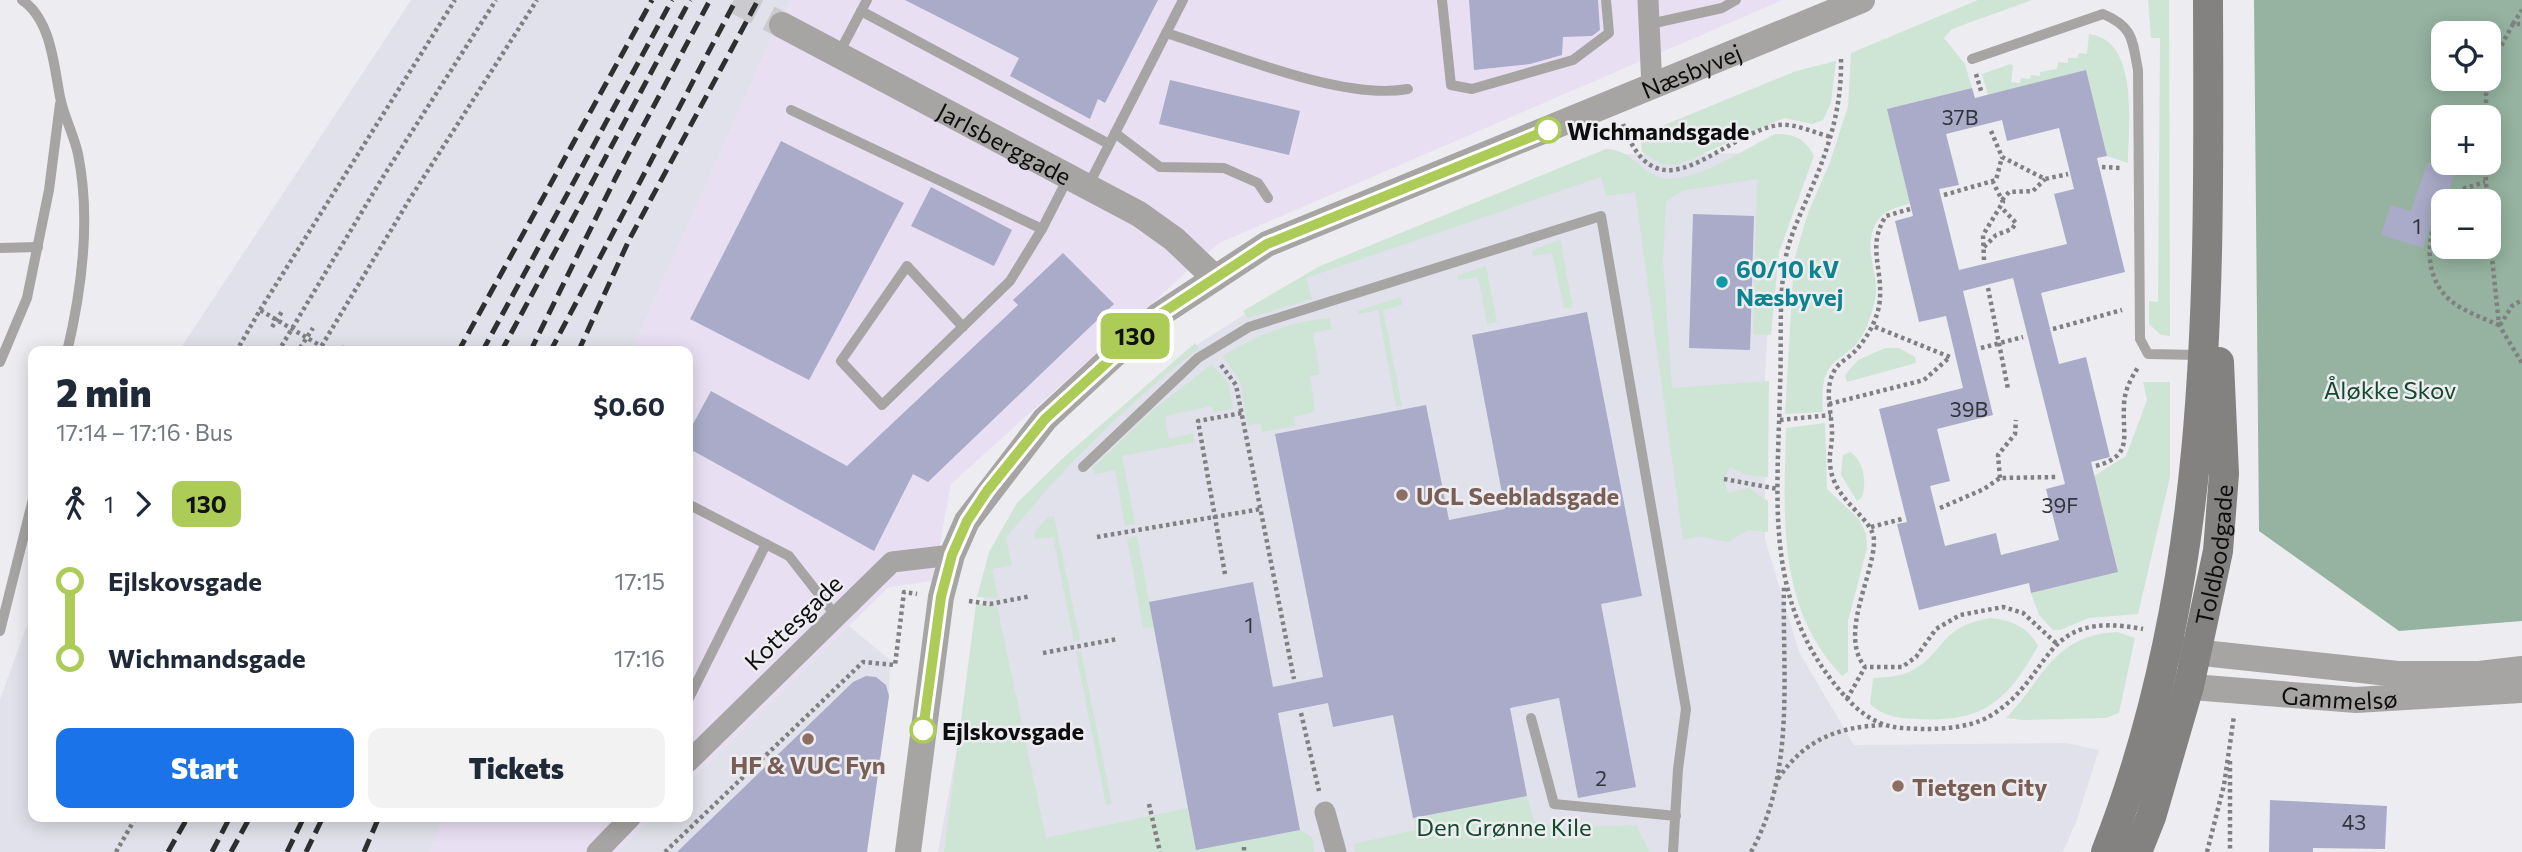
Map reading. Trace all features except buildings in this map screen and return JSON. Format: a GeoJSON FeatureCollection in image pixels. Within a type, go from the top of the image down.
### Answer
{"type":"FeatureCollection","features":[{"type":"Feature","properties":{"kind":"main road","name":"Toldbodgade"},"geometry":{"type":"LineString","coordinates":[[2137,852],[2151,817],[2189,686],[2178,645],[2197,471],[2208,250],[2208,0]]}},
{"type":"Feature","properties":{"kind":"main road","name":"Toldbodgade"},"geometry":{"type":"LineString","coordinates":[[2106,852],[2125,805],[2159,684],[2218,551],[2224,474],[2218,340],[2208,250]]}},
{"type":"Feature","properties":{"kind":"street"},"geometry":{"type":"LineString","coordinates":[[1648,0],[1652,88]]}},
{"type":"Feature","properties":{"kind":"street","name":"Næsbyvej"},"geometry":{"type":"LineString","coordinates":[[1215,278],[1267,244],[1862,0]]}},
{"type":"Feature","properties":{"kind":"street","name":"Jarlsberggade"},"geometry":{"type":"LineString","coordinates":[[782,25],[1078,181],[1157,226],[1215,278]]}},
{"type":"Feature","properties":{"kind":"street"},"geometry":{"type":"LineString","coordinates":[[908,852],[941,597],[952,555],[967,521],[987,491],[1045,419],[1159,315],[1215,278]]}},
{"type":"Feature","properties":{"kind":"street","name":"Kottesgade"},"geometry":{"type":"LineString","coordinates":[[693,757],[892,562],[952,555]]}},
{"type":"Feature","properties":{"kind":"street","name":"Gammelsø"},"geometry":{"type":"LineString","coordinates":[[2178,645],[2398,674],[2479,674],[2522,669]]}},
{"type":"Feature","properties":{"kind":"street","name":"Gammelsø"},"geometry":{"type":"LineString","coordinates":[[2159,684],[2356,700],[2522,690]]}},
{"type":"Feature","properties":{"kind":"street"},"geometry":{"type":"LineString","coordinates":[[1325,812],[1336,852]]}},
{"type":"Feature","properties":{"kind":"street"},"geometry":{"type":"LineString","coordinates":[[597,852],[626,822]]}},
{"type":"Feature","properties":{"kind":"lane"},"geometry":{"type":"LineString","coordinates":[[22,0],[33,7],[52,52],[61,101],[78,154],[83,206],[83,253],[68,346]]}},
{"type":"Feature","properties":{"kind":"lane"},"geometry":{"type":"LineString","coordinates":[[963,327],[908,266],[841,361],[882,405],[963,327],[1010,281],[1042,229],[1109,144],[1183,0]]}},
{"type":"Feature","properties":{"kind":"lane"},"geometry":{"type":"LineString","coordinates":[[1441,0],[1451,85],[1472,89],[1573,60],[1609,33],[1605,0]]}},
{"type":"Feature","properties":{"kind":"lane"},"geometry":{"type":"LineString","coordinates":[[1650,24],[1722,8],[1736,0]]}},
{"type":"Feature","properties":{"kind":"lane"},"geometry":{"type":"LineString","coordinates":[[838,55],[864,5],[1109,144]]}},
{"type":"Feature","properties":{"kind":"lane"},"geometry":{"type":"LineString","coordinates":[[1972,59],[2103,14],[2122,22],[2131,35],[2138,70],[2140,339],[2148,354],[2203,355]]}},
{"type":"Feature","properties":{"kind":"lane"},"geometry":{"type":"LineString","coordinates":[[1166,33],[1318,80],[1388,93],[1408,89]]}},
{"type":"Feature","properties":{"kind":"lane"},"geometry":{"type":"LineString","coordinates":[[0,362],[27,298],[38,247],[61,101]]}},
{"type":"Feature","properties":{"kind":"lane"},"geometry":{"type":"LineString","coordinates":[[791,110],[1042,229]]}},
{"type":"Feature","properties":{"kind":"lane"},"geometry":{"type":"LineString","coordinates":[[1115,133],[1160,167],[1224,167],[1258,183],[1268,198]]}},
{"type":"Feature","properties":{"kind":"lane"},"geometry":{"type":"LineString","coordinates":[[1083,467],[1198,358],[1249,327],[1601,216],[1686,709],[1674,852]]}},
{"type":"Feature","properties":{"kind":"lane"},"geometry":{"type":"LineString","coordinates":[[0,248],[38,247]]}},
{"type":"Feature","properties":{"kind":"lane"},"geometry":{"type":"LineString","coordinates":[[693,508],[789,556],[836,617]]}},
{"type":"Feature","properties":{"kind":"lane"},"geometry":{"type":"LineString","coordinates":[[0,631],[28,519]]}},
{"type":"Feature","properties":{"kind":"lane"},"geometry":{"type":"LineString","coordinates":[[693,690],[766,544]]}},
{"type":"Feature","properties":{"kind":"lane"},"geometry":{"type":"LineString","coordinates":[[1531,718],[1554,804],[1676,816]]}},
{"type":"Feature","properties":{"kind":"path"},"geometry":{"type":"LineString","coordinates":[[239,346],[455,0]]}},
{"type":"Feature","properties":{"kind":"path"},"geometry":{"type":"LineString","coordinates":[[282,346],[381,180],[496,0]]}},
{"type":"Feature","properties":{"kind":"path"},"geometry":{"type":"LineString","coordinates":[[260,310],[321,346],[411,197],[537,0]]}},
{"type":"Feature","properties":{"kind":"path"},"geometry":{"type":"LineString","coordinates":[[2501,46],[2522,10]]}},
{"type":"Feature","properties":{"kind":"path"},"geometry":{"type":"LineString","coordinates":[[2513,24],[2522,24]]}},
{"type":"Feature","properties":{"kind":"path"},"geometry":{"type":"LineString","coordinates":[[1751,852],[1770,811],[1783,728],[1784,581],[1777,530],[1783,275],[1787,253],[1831,137],[1842,87],[1841,59]]}},
{"type":"Feature","properties":{"kind":"path"},"geometry":{"type":"LineString","coordinates":[[1616,103],[1630,144],[1639,158],[1667,171],[1684,169],[1776,125],[1796,127],[1831,137]]}},
{"type":"Feature","properties":{"kind":"path"},"geometry":{"type":"LineString","coordinates":[[1944,195],[1993,182],[2000,169],[2002,157],[1992,131]]}},
{"type":"Feature","properties":{"kind":"path"},"geometry":{"type":"LineString","coordinates":[[2002,157],[2045,179]]}},
{"type":"Feature","properties":{"kind":"path"},"geometry":{"type":"LineString","coordinates":[[1984,260],[1983,235],[2009,192],[2033,191],[2045,179],[2068,174]]}},
{"type":"Feature","properties":{"kind":"path"},"geometry":{"type":"LineString","coordinates":[[2485,175],[2486,189]]}},
{"type":"Feature","properties":{"kind":"path"},"geometry":{"type":"LineString","coordinates":[[1993,182],[2002,200]]}},
{"type":"Feature","properties":{"kind":"path"},"geometry":{"type":"LineString","coordinates":[[2464,189],[2485,182]]}},
{"type":"Feature","properties":{"kind":"path"},"geometry":{"type":"LineString","coordinates":[[1983,247],[1996,235],[2012,229],[2016,223],[2001,207]]}},
{"type":"Feature","properties":{"kind":"path"},"geometry":{"type":"LineString","coordinates":[[1865,667],[1857,656],[1855,640],[1861,598],[1875,541],[1871,527],[1838,493],[1830,464],[1831,415],[1828,390],[1835,369],[1857,349],[1873,326],[1880,300],[1874,242],[1877,234],[1886,216],[1910,209]]}},
{"type":"Feature","properties":{"kind":"path"},"geometry":{"type":"LineString","coordinates":[[2431,236],[2430,271],[2453,303],[2499,325]]}},
{"type":"Feature","properties":{"kind":"path"},"geometry":{"type":"LineString","coordinates":[[2492,259],[2499,325],[2522,363]]}},
{"type":"Feature","properties":{"kind":"path"},"geometry":{"type":"LineString","coordinates":[[1988,288],[2008,388]]}},
{"type":"Feature","properties":{"kind":"path"},"geometry":{"type":"LineString","coordinates":[[2499,325],[2512,306],[2522,300]]}},
{"type":"Feature","properties":{"kind":"path"},"geometry":{"type":"LineString","coordinates":[[2053,329],[2140,306]]}},
{"type":"Feature","properties":{"kind":"path"},"geometry":{"type":"LineString","coordinates":[[272,327],[283,310]]}},
{"type":"Feature","properties":{"kind":"path"},"geometry":{"type":"LineString","coordinates":[[1829,404],[1924,380],[1950,357],[1873,326]]}},
{"type":"Feature","properties":{"kind":"path"},"geometry":{"type":"LineString","coordinates":[[301,346],[313,328]]}},
{"type":"Feature","properties":{"kind":"path"},"geometry":{"type":"LineString","coordinates":[[1981,348],[2023,337]]}},
{"type":"Feature","properties":{"kind":"path"},"geometry":{"type":"LineString","coordinates":[[1211,351],[1236,385],[1294,678]]}},
{"type":"Feature","properties":{"kind":"path"},"geometry":{"type":"LineString","coordinates":[[2095,466],[2113,461],[2125,445],[2124,404],[2129,381],[2148,354]]}},
{"type":"Feature","properties":{"kind":"path"},"geometry":{"type":"LineString","coordinates":[[1224,574],[1198,421],[1242,413]]}},
{"type":"Feature","properties":{"kind":"path"},"geometry":{"type":"LineString","coordinates":[[1780,420],[1831,415]]}},
{"type":"Feature","properties":{"kind":"path"},"geometry":{"type":"LineString","coordinates":[[2000,478],[1998,455],[2015,434],[2016,419]]}},
{"type":"Feature","properties":{"kind":"path"},"geometry":{"type":"LineString","coordinates":[[1940,508],[1984,489],[2000,478],[2056,477]]}},
{"type":"Feature","properties":{"kind":"path"},"geometry":{"type":"LineString","coordinates":[[1724,479],[1778,489]]}},
{"type":"Feature","properties":{"kind":"path"},"geometry":{"type":"LineString","coordinates":[[1097,537],[1261,509]]}},
{"type":"Feature","properties":{"kind":"path"},"geometry":{"type":"LineString","coordinates":[[1871,527],[1902,520]]}},
{"type":"Feature","properties":{"kind":"path"},"geometry":{"type":"LineString","coordinates":[[1784,581],[1807,643],[1847,699],[1865,716],[1901,728],[1964,726],[1979,722],[2016,695],[2056,643],[2073,632],[2103,624],[2178,645]]}},
{"type":"Feature","properties":{"kind":"path"},"geometry":{"type":"LineString","coordinates":[[665,852],[863,662],[895,665],[904,592],[918,594]]}},
{"type":"Feature","properties":{"kind":"path"},"geometry":{"type":"LineString","coordinates":[[969,601],[990,604],[1031,596]]}},
{"type":"Feature","properties":{"kind":"path"},"geometry":{"type":"LineString","coordinates":[[1865,667],[1902,667],[1916,657],[1936,629],[1960,615],[2003,607],[2023,613],[2056,643]]}},
{"type":"Feature","properties":{"kind":"path"},"geometry":{"type":"LineString","coordinates":[[1042,653],[1117,639]]}},
{"type":"Feature","properties":{"kind":"path"},"geometry":{"type":"LineString","coordinates":[[1847,699],[1865,667]]}},
{"type":"Feature","properties":{"kind":"path"},"geometry":{"type":"LineString","coordinates":[[1301,713],[1311,765],[1325,812]]}},
{"type":"Feature","properties":{"kind":"path"},"geometry":{"type":"LineString","coordinates":[[1776,782],[1787,765],[1816,740],[1857,726],[1887,725]]}},
{"type":"Feature","properties":{"kind":"path"},"geometry":{"type":"LineString","coordinates":[[2207,852],[2224,785],[2230,743],[2230,852]]}},
{"type":"Feature","properties":{"kind":"path"},"geometry":{"type":"LineString","coordinates":[[1149,804],[1160,852]]}},
{"type":"Feature","properties":{"kind":"path"},"geometry":{"type":"LineString","coordinates":[[116,852],[133,822]]}},
{"type":"Feature","properties":{"kind":"shaded area"},"geometry":{"type":"Polygon","coordinates":[[[411,0],[792,0],[778,24],[634,346],[182,346],[411,0]]]}},
{"type":"Feature","properties":{"kind":"shaded area"},"geometry":{"type":"Polygon","coordinates":[[[792,0],[1783,0],[1219,243],[951,484],[933,581],[889,587],[693,778],[693,346],[634,346],[778,24],[792,0]]]}},
{"type":"Feature","properties":{"kind":"shaded area","name":"UCL Seebladsgade"},"geometry":{"type":"Polygon","coordinates":[[[1778,153],[1765,376],[1765,539],[1799,652],[1854,745],[2066,743],[2099,750],[2076,822],[2063,852],[938,852],[993,549],[1076,451],[1195,346],[1305,276],[1609,154],[1778,153]]]}},
{"type":"Feature","properties":{"kind":"shaded area"},"geometry":{"type":"Polygon","coordinates":[[[28,623],[28,822],[441,822],[430,852],[0,852],[0,699],[28,623]]]}},
{"type":"Feature","properties":{"kind":"shaded area","name":"HF & VUC Fyn"},"geometry":{"type":"Polygon","coordinates":[[[849,626],[890,660],[889,696],[867,852],[617,852],[648,822],[693,822],[693,778],[849,626]]]}},
{"type":"Feature","properties":{"kind":"shaded area"},"geometry":{"type":"Polygon","coordinates":[[[441,822],[648,822],[617,852],[430,852],[441,822]]]}},
{"type":"Feature","properties":{"kind":"green space"},"geometry":{"type":"Polygon","coordinates":[[[1978,0],[2032,0],[1952,29],[1944,38],[1965,64],[1972,88],[1888,109],[1910,204],[1887,212],[1875,224],[1871,238],[1876,282],[1873,308],[1860,339],[1830,367],[1825,377],[1823,412],[1785,414],[1794,260],[1808,213],[1830,162],[1848,106],[1851,53],[1978,0]]]}},
{"type":"Feature","properties":{"kind":"green space"},"geometry":{"type":"Polygon","coordinates":[[[2148,0],[2169,0],[2170,336],[2161,335],[2149,324],[2149,301],[2158,302],[2160,38],[2151,38],[2148,0]]]}},
{"type":"Feature","properties":{"kind":"green space","name":"Åløkke Skov"},"geometry":{"type":"Polygon","coordinates":[[[2254,0],[2522,0],[2522,621],[2399,631],[2259,531],[2254,0]]]}},
{"type":"Feature","properties":{"kind":"green space"},"geometry":{"type":"Polygon","coordinates":[[[2089,34],[2105,40],[2117,51],[2124,68],[2129,108],[2128,163],[2107,156],[2086,71],[1988,95],[1982,74],[2010,64],[2013,66],[2011,82],[2020,83],[2021,78],[2030,79],[2031,75],[2040,76],[2040,72],[2057,69],[2058,62],[2068,63],[2068,58],[2077,58],[2079,53],[2087,54],[2089,34]]]}},
{"type":"Feature","properties":{"kind":"green space"},"geometry":{"type":"Polygon","coordinates":[[[1836,61],[1831,103],[1823,120],[1812,124],[1784,118],[1677,165],[1661,164],[1642,152],[1640,135],[1796,71],[1836,61]]]}},
{"type":"Feature","properties":{"kind":"green space"},"geometry":{"type":"Polygon","coordinates":[[[1775,134],[1798,138],[1814,156],[1779,252],[1771,335],[1753,334],[1757,179],[1681,191],[1666,202],[1663,260],[1672,388],[1769,381],[1768,477],[1746,475],[1730,467],[1724,479],[1728,493],[1749,488],[1768,501],[1768,532],[1748,530],[1728,542],[1698,536],[1683,540],[1635,192],[1606,196],[1601,177],[1306,278],[1312,299],[1248,318],[1243,311],[1320,266],[1606,149],[1621,152],[1649,172],[1668,179],[1683,177],[1716,165],[1775,134]]]}},
{"type":"Feature","properties":{"kind":"green space"},"geometry":{"type":"Polygon","coordinates":[[[1560,240],[1573,307],[1564,308],[1552,253],[1533,256],[1532,250],[1560,240]]]}},
{"type":"Feature","properties":{"kind":"green space"},"geometry":{"type":"Polygon","coordinates":[[[1486,266],[1497,322],[1487,324],[1478,277],[1458,280],[1457,276],[1486,266]]]}},
{"type":"Feature","properties":{"kind":"green space"},"geometry":{"type":"Polygon","coordinates":[[[1400,297],[1402,305],[1383,310],[1402,406],[1396,407],[1378,310],[1359,314],[1358,311],[1400,297]]]}},
{"type":"Feature","properties":{"kind":"green space"},"geometry":{"type":"Polygon","coordinates":[[[1330,318],[1332,329],[1313,333],[1320,374],[1310,376],[1315,412],[1294,417],[1295,426],[1262,432],[1260,423],[1248,426],[1240,381],[1223,356],[1275,330],[1330,318]]]}},
{"type":"Feature","properties":{"kind":"green space"},"geometry":{"type":"Polygon","coordinates":[[[1195,343],[1199,348],[1097,437],[1028,512],[1006,538],[1012,565],[992,569],[998,598],[977,597],[989,552],[1017,503],[1063,458],[1195,343]]]}},
{"type":"Feature","properties":{"kind":"green space"},"geometry":{"type":"Polygon","coordinates":[[[1885,348],[1899,348],[1915,357],[1916,363],[1847,382],[1845,375],[1858,360],[1885,348]]]}},
{"type":"Feature","properties":{"kind":"green space"},"geometry":{"type":"Polygon","coordinates":[[[1212,364],[1228,383],[1233,409],[1214,412],[1212,406],[1165,416],[1169,439],[1193,433],[1195,442],[1122,456],[1135,524],[1125,526],[1115,470],[1095,474],[1093,468],[1153,410],[1212,364]]]}},
{"type":"Feature","properties":{"kind":"green space"},"geometry":{"type":"Polygon","coordinates":[[[2143,382],[2170,382],[2170,477],[2138,614],[2089,618],[2060,630],[2053,630],[2039,615],[2031,593],[2118,572],[2094,476],[2126,456],[2147,400],[2143,382]]]}},
{"type":"Feature","properties":{"kind":"green space"},"geometry":{"type":"Polygon","coordinates":[[[1825,423],[1827,489],[1859,519],[1866,534],[1867,548],[1848,621],[1848,672],[1842,676],[1821,649],[1805,621],[1788,559],[1785,527],[1786,428],[1825,423]]]}},
{"type":"Feature","properties":{"kind":"green space"},"geometry":{"type":"Polygon","coordinates":[[[1850,452],[1861,466],[1864,479],[1862,497],[1857,501],[1841,475],[1843,455],[1850,452]]]}},
{"type":"Feature","properties":{"kind":"green space"},"geometry":{"type":"Polygon","coordinates":[[[1054,516],[1080,640],[1074,641],[1053,537],[1035,539],[1034,533],[1048,517],[1054,516]]]}},
{"type":"Feature","properties":{"kind":"green space"},"geometry":{"type":"Polygon","coordinates":[[[1137,536],[1154,627],[1143,628],[1127,539],[1137,536]]]}},
{"type":"Feature","properties":{"kind":"green space"},"geometry":{"type":"Polygon","coordinates":[[[976,604],[997,606],[1046,838],[1188,808],[1196,849],[1300,830],[1312,837],[1314,852],[944,852],[976,604]]]}},
{"type":"Feature","properties":{"kind":"green space"},"geometry":{"type":"Polygon","coordinates":[[[1990,618],[2018,626],[2034,639],[2038,646],[2016,681],[1992,704],[1961,717],[1913,719],[1881,712],[1870,704],[1873,678],[1897,676],[1911,671],[1930,657],[1951,634],[1973,622],[1990,618]]]}},
{"type":"Feature","properties":{"kind":"green space"},"geometry":{"type":"Polygon","coordinates":[[[2117,632],[2135,638],[2119,713],[2106,718],[2006,718],[2064,650],[2095,635],[2117,632]]]}},
{"type":"Feature","properties":{"kind":"green space"},"geometry":{"type":"Polygon","coordinates":[[[1081,651],[1112,804],[1106,805],[1076,652],[1081,651]]]}},
{"type":"Feature","properties":{"kind":"green space","name":"Den Grønne Kile"},"geometry":{"type":"Polygon","coordinates":[[[1527,796],[1534,821],[1556,828],[1636,825],[1650,852],[1355,852],[1354,844],[1415,830],[1413,818],[1527,796]]]}},
{"type":"Feature","properties":{"kind":"tunnel"},"geometry":{"type":"LineString","coordinates":[[734,0],[782,25]]}},
{"type":"Feature","properties":{"kind":"railway"},"geometry":{"type":"LineString","coordinates":[[461,346],[652,0]]}},
{"type":"Feature","properties":{"kind":"railway"},"geometry":{"type":"LineString","coordinates":[[485,346],[672,0]]}},
{"type":"Feature","properties":{"kind":"railway"},"geometry":{"type":"LineString","coordinates":[[504,346],[690,0]]}},
{"type":"Feature","properties":{"kind":"railway"},"geometry":{"type":"LineString","coordinates":[[533,346],[615,179],[710,0]]}},
{"type":"Feature","properties":{"kind":"railway"},"geometry":{"type":"LineString","coordinates":[[553,346],[736,0]]}},
{"type":"Feature","properties":{"kind":"railway"},"geometry":{"type":"LineString","coordinates":[[581,346],[629,240],[758,0]]}},
{"type":"Feature","properties":{"kind":"railway"},"geometry":{"type":"LineString","coordinates":[[168,852],[185,822]]}},
{"type":"Feature","properties":{"kind":"railway"},"geometry":{"type":"LineString","coordinates":[[212,852],[227,822]]}},
{"type":"Feature","properties":{"kind":"railway"},"geometry":{"type":"LineString","coordinates":[[231,852],[247,822]]}},
{"type":"Feature","properties":{"kind":"railway"},"geometry":{"type":"LineString","coordinates":[[287,852],[302,822]]}},
{"type":"Feature","properties":{"kind":"railway"},"geometry":{"type":"LineString","coordinates":[[306,852],[321,822]]}},
{"type":"Feature","properties":{"kind":"railway"},"geometry":{"type":"LineString","coordinates":[[364,852],[377,822]]}},
{"type":"Feature","properties":{"kind":"bus line","name":"130"},"geometry":{"type":"LineString","coordinates":[[923,730],[941,597],[952,555],[967,521],[987,491],[1045,419],[1159,315],[1267,244],[1548,130]]}},
{"type":"Feature","properties":{"kind":"place","name":"Wichmandsgade"},"geometry":{"type":"Point","coordinates":[1548,130]}},
{"type":"Feature","properties":{"kind":"place","name":"60/10 kV Næsbyvej"},"geometry":{"type":"Point","coordinates":[1722,282]}},
{"type":"Feature","properties":{"kind":"place","name":"UCL Seebladsgade"},"geometry":{"type":"Point","coordinates":[1402,495]}},
{"type":"Feature","properties":{"kind":"place","name":"Ejlskovsgade"},"geometry":{"type":"Point","coordinates":[923,730]}},
{"type":"Feature","properties":{"kind":"place","name":"HF & VUC Fyn"},"geometry":{"type":"Point","coordinates":[808,739]}},
{"type":"Feature","properties":{"kind":"place","name":"Tietgen City"},"geometry":{"type":"Point","coordinates":[1898,786]}}]}
